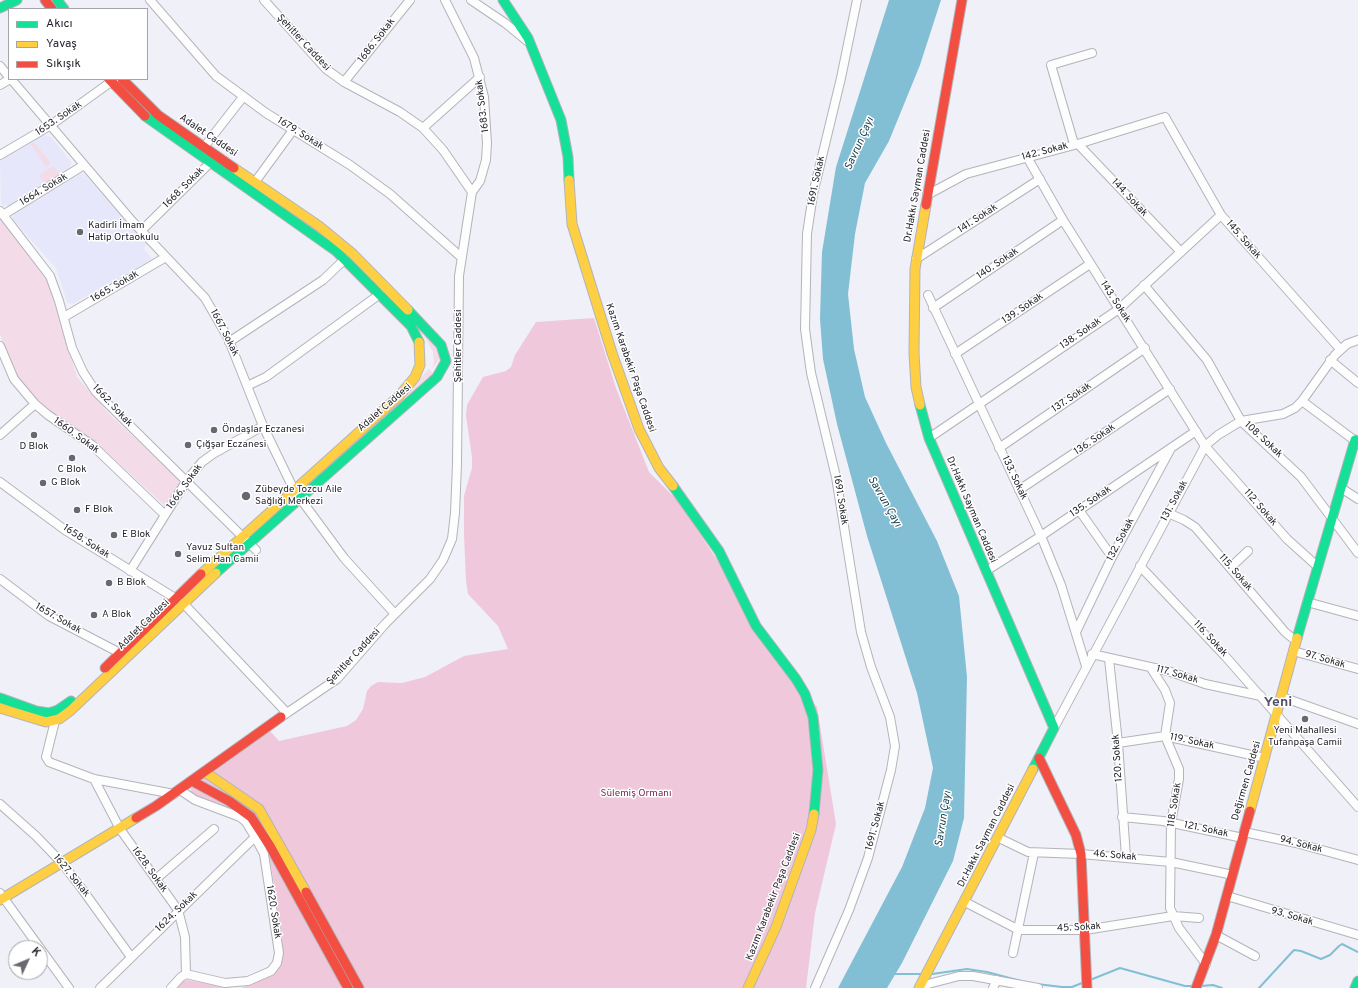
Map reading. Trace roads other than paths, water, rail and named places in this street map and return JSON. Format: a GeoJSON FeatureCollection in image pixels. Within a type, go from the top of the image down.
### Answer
{"type":"FeatureCollection","features":[{"type":"Feature","properties":{"kind":"street"},"geometry":{"type":"LineString","coordinates":[[0,8],[17,0]]}},
{"type":"Feature","properties":{"kind":"street"},"geometry":{"type":"LineString","coordinates":[[45,0],[51,8]]}},
{"type":"Feature","properties":{"kind":"street"},"geometry":{"type":"LineString","coordinates":[[57,0],[63,8]]}},
{"type":"Feature","properties":{"kind":"street","name":"1679. Sokak"},"geometry":{"type":"LineString","coordinates":[[150,0],[209,70],[243,97],[350,166],[390,194],[461,257]]}},
{"type":"Feature","properties":{"kind":"street","name":"Şehitler Caddesi"},"geometry":{"type":"LineString","coordinates":[[264,0],[313,56],[344,82],[400,112],[423,128],[443,150],[472,192],[461,257],[458,295],[460,351],[458,464],[452,539],[436,571],[337,678],[284,715]]}},
{"type":"Feature","properties":{"kind":"street","name":"1686. Sokak"},"geometry":{"type":"LineString","coordinates":[[344,82],[410,0]]}},
{"type":"Feature","properties":{"kind":"street","name":"1683. Sokak"},"geometry":{"type":"LineString","coordinates":[[445,0],[474,58],[480,77],[486,110],[486,160],[480,180],[472,192]]}},
{"type":"Feature","properties":{"kind":"street"},"geometry":{"type":"LineString","coordinates":[[471,0],[505,23],[530,44]]}},
{"type":"Feature","properties":{"kind":"street","name":"Kazım Karabekir Paşa Caddesi"},"geometry":{"type":"LineString","coordinates":[[503,0],[520,25],[530,44],[565,130],[568,156],[569,200],[572,224],[612,353],[639,429],[659,468],[692,511],[719,551],[756,626],[796,679],[805,694],[813,717],[818,770],[817,792],[811,830],[776,927],[748,988]]}},
{"type":"Feature","properties":{"kind":"street","name":"1691. Sokak"},"geometry":{"type":"LineString","coordinates":[[815,988],[846,918],[866,864],[892,770],[895,746],[890,717],[871,668],[861,632],[836,478],[811,373],[805,329],[805,265],[808,228],[820,166],[841,78],[857,0]]}},
{"type":"Feature","properties":{"kind":"street","name":"Dr.Hakkı Sayman Caddesi"},"geometry":{"type":"LineString","coordinates":[[919,987],[999,838],[1054,728],[929,438],[919,402],[914,353],[913,291],[916,259],[962,0]]}},
{"type":"Feature","properties":{"kind":"street","name":"144. Sokak"},"geometry":{"type":"LineString","coordinates":[[1092,53],[1051,65],[1076,144],[1181,252]]}},
{"type":"Feature","properties":{"kind":"street","name":"1667. Sokak"},"geometry":{"type":"LineString","coordinates":[[0,66],[8,76]]}},
{"type":"Feature","properties":{"kind":"street"},"geometry":{"type":"LineString","coordinates":[[423,128],[480,77]]}},
{"type":"Feature","properties":{"kind":"street","name":"1667. Sokak"},"geometry":{"type":"LineString","coordinates":[[12,80],[141,231],[205,298],[229,342],[263,426],[294,490],[344,558],[395,614]]}},
{"type":"Feature","properties":{"kind":"street"},"geometry":{"type":"LineString","coordinates":[[0,698],[36,711],[55,712],[74,698],[120,653],[246,540],[294,490],[399,396],[418,370],[420,348],[415,332],[380,294],[345,260],[304,226],[144,115],[112,80]]}},
{"type":"Feature","properties":{"kind":"street","name":"1653. Sokak"},"geometry":{"type":"LineString","coordinates":[[0,155],[51,126],[112,80]]}},
{"type":"Feature","properties":{"kind":"street","name":"Adalet Caddesi"},"geometry":{"type":"LineString","coordinates":[[123,80],[158,115],[319,226],[353,254],[441,345],[446,361],[437,377],[300,498],[246,540]]}},
{"type":"Feature","properties":{"kind":"street"},"geometry":{"type":"LineString","coordinates":[[204,147],[243,97]]}},
{"type":"Feature","properties":{"kind":"street","name":"142. Sokak"},"geometry":{"type":"LineString","coordinates":[[927,195],[966,174],[1076,144],[1166,117]]}},
{"type":"Feature","properties":{"kind":"street","name":"145. Sokak"},"geometry":{"type":"LineString","coordinates":[[1166,117],[1221,215],[1340,349]]}},
{"type":"Feature","properties":{"kind":"street"},"geometry":{"type":"LineString","coordinates":[[255,182],[293,130]]}},
{"type":"Feature","properties":{"kind":"street","name":"143. Sokak"},"geometry":{"type":"LineString","coordinates":[[1027,157],[1062,220],[1145,348],[1205,446]]}},
{"type":"Feature","properties":{"kind":"street","name":"1668. Sokak"},"geometry":{"type":"LineString","coordinates":[[141,231],[210,162]]}},
{"type":"Feature","properties":{"kind":"street","name":"1664. Sokak"},"geometry":{"type":"LineString","coordinates":[[1,213],[84,165]]}},
{"type":"Feature","properties":{"kind":"street","name":"141. Sokak"},"geometry":{"type":"LineString","coordinates":[[916,259],[1040,179]]}},
{"type":"Feature","properties":{"kind":"street","name":"1662. Sokak"},"geometry":{"type":"LineString","coordinates":[[1,213],[50,276],[64,317],[72,348],[83,372],[96,392],[187,480],[256,550]]}},
{"type":"Feature","properties":{"kind":"street","name":"138. Sokak"},"geometry":{"type":"LineString","coordinates":[[929,438],[1119,309],[1221,215]]}},
{"type":"Feature","properties":{"kind":"street","name":"140. Sokak"},"geometry":{"type":"LineString","coordinates":[[933,308],[1062,220]]}},
{"type":"Feature","properties":{"kind":"street","name":"1665. Sokak"},"geometry":{"type":"LineString","coordinates":[[64,317],[166,257]]}},
{"type":"Feature","properties":{"kind":"street"},"geometry":{"type":"LineString","coordinates":[[229,342],[323,280],[345,260]]}},
{"type":"Feature","properties":{"kind":"street","name":"139. Sokak"},"geometry":{"type":"LineString","coordinates":[[955,354],[1090,264]]}},
{"type":"Feature","properties":{"kind":"street","name":"108. Sokak"},"geometry":{"type":"LineString","coordinates":[[1144,285],[1207,360],[1242,421],[1301,477],[1358,553]]}},
{"type":"Feature","properties":{"kind":"street"},"geometry":{"type":"LineString","coordinates":[[248,386],[266,377],[380,294]]}},
{"type":"Feature","properties":{"kind":"street","name":"133. Sokak"},"geometry":{"type":"LineString","coordinates":[[928,295],[1041,536],[1061,585],[1086,666]]}},
{"type":"Feature","properties":{"kind":"street","name":"131. Sokak"},"geometry":{"type":"LineString","coordinates":[[1054,728],[1092,654],[1205,446],[1218,434],[1242,421],[1283,414],[1295,408],[1302,401],[1330,360],[1340,349],[1358,340]]}},
{"type":"Feature","properties":{"kind":"street","name":"1660. Sokak"},"geometry":{"type":"LineString","coordinates":[[0,346],[14,379],[35,404],[48,416],[92,445],[165,515]]}},
{"type":"Feature","properties":{"kind":"street","name":"137. Sokak"},"geometry":{"type":"LineString","coordinates":[[1000,448],[1145,348]]}},
{"type":"Feature","properties":{"kind":"street"},"geometry":{"type":"LineString","coordinates":[[1330,360],[1358,383]]}},
{"type":"Feature","properties":{"kind":"street","name":"136. Sokak"},"geometry":{"type":"LineString","coordinates":[[1020,490],[1170,390]]}},
{"type":"Feature","properties":{"kind":"street"},"geometry":{"type":"LineString","coordinates":[[1302,401],[1356,441]]}},
{"type":"Feature","properties":{"kind":"street"},"geometry":{"type":"LineString","coordinates":[[0,435],[35,404]]}},
{"type":"Feature","properties":{"kind":"street","name":"1666. Sokak"},"geometry":{"type":"LineString","coordinates":[[130,571],[187,480],[202,462],[213,454],[263,426]]}},
{"type":"Feature","properties":{"kind":"street","name":"135. Sokak"},"geometry":{"type":"LineString","coordinates":[[986,571],[1041,536],[1196,431]]}},
{"type":"Feature","properties":{"kind":"street","name":"Değirmen Caddesi"},"geometry":{"type":"LineString","coordinates":[[1197,985],[1216,935],[1278,714],[1293,651],[1317,566],[1333,519],[1356,441]]}},
{"type":"Feature","properties":{"kind":"street","name":"112. Sokak"},"geometry":{"type":"LineString","coordinates":[[1205,446],[1287,539],[1317,566]]}},
{"type":"Feature","properties":{"kind":"street","name":"132. Sokak"},"geometry":{"type":"LineString","coordinates":[[1076,632],[1112,557],[1170,449]]}},
{"type":"Feature","properties":{"kind":"street","name":"1658. Sokak"},"geometry":{"type":"LineString","coordinates":[[0,482],[65,530],[179,600],[284,715]]}},
{"type":"Feature","properties":{"kind":"street"},"geometry":{"type":"LineString","coordinates":[[1341,488],[1358,499]]}},
{"type":"Feature","properties":{"kind":"street"},"geometry":{"type":"LineString","coordinates":[[1079,510],[1112,557]]}},
{"type":"Feature","properties":{"kind":"street","name":"115. Sokak"},"geometry":{"type":"LineString","coordinates":[[1168,513],[1195,527],[1284,632],[1296,641]]}},
{"type":"Feature","properties":{"kind":"street"},"geometry":{"type":"LineString","coordinates":[[1231,568],[1248,551]]}},
{"type":"Feature","properties":{"kind":"street","name":"116. Sokak"},"geometry":{"type":"LineString","coordinates":[[1140,566],[1208,637],[1278,714],[1358,807]]}},
{"type":"Feature","properties":{"kind":"street","name":"1657. Sokak"},"geometry":{"type":"LineString","coordinates":[[0,578],[49,616],[120,653]]}},
{"type":"Feature","properties":{"kind":"street","name":"Adalet Caddesi"},"geometry":{"type":"LineString","coordinates":[[55,721],[76,706],[179,600]]}},
{"type":"Feature","properties":{"kind":"street"},"geometry":{"type":"LineString","coordinates":[[1307,602],[1358,616]]}},
{"type":"Feature","properties":{"kind":"street","name":"97. Sokak"},"geometry":{"type":"LineString","coordinates":[[1293,651],[1358,669]]}},
{"type":"Feature","properties":{"kind":"street","name":"117. Sokak"},"geometry":{"type":"LineString","coordinates":[[1092,654],[1175,673],[1205,684],[1261,696]]}},
{"type":"Feature","properties":{"kind":"street","name":"120. Sokak"},"geometry":{"type":"LineString","coordinates":[[1109,659],[1118,743],[1122,818],[1126,857]]}},
{"type":"Feature","properties":{"kind":"street"},"geometry":{"type":"LineString","coordinates":[[1151,668],[1166,690],[1170,703],[1165,736]]}},
{"type":"Feature","properties":{"kind":"street"},"geometry":{"type":"LineString","coordinates":[[1282,697],[1358,724]]}},
{"type":"Feature","properties":{"kind":"street"},"geometry":{"type":"LineString","coordinates":[[0,708],[42,722],[55,721],[46,757],[49,762],[94,779],[177,792]]}},
{"type":"Feature","properties":{"kind":"street"},"geometry":{"type":"LineString","coordinates":[[69,988],[2,897],[120,829],[177,792],[284,715]]}},
{"type":"Feature","properties":{"kind":"street","name":"119. Sokak"},"geometry":{"type":"LineString","coordinates":[[1118,743],[1165,736],[1265,758]]}},
{"type":"Feature","properties":{"kind":"street","name":"118. Sokak"},"geometry":{"type":"LineString","coordinates":[[1165,736],[1180,769],[1171,823],[1170,908],[1179,928],[1206,964]]}},
{"type":"Feature","properties":{"kind":"street"},"geometry":{"type":"LineString","coordinates":[[1039,758],[1076,835],[1081,854],[1087,988]]}},
{"type":"Feature","properties":{"kind":"street"},"geometry":{"type":"LineString","coordinates":[[205,772],[259,809],[359,988]]}},
{"type":"Feature","properties":{"kind":"street","name":"1628. Sokak"},"geometry":{"type":"LineString","coordinates":[[94,779],[120,829],[178,910],[182,920],[185,937],[186,974]]}},
{"type":"Feature","properties":{"kind":"street"},"geometry":{"type":"LineString","coordinates":[[192,781],[229,801],[251,817],[270,846],[348,988]]}},
{"type":"Feature","properties":{"kind":"street","name":"1620. Sokak"},"geometry":{"type":"LineString","coordinates":[[177,792],[240,817],[246,822],[264,854],[278,945],[276,963],[267,974],[238,983],[217,982],[186,974]]}},
{"type":"Feature","properties":{"kind":"street","name":"1627. Sokak"},"geometry":{"type":"LineString","coordinates":[[0,804],[36,836],[62,863],[131,957]]}},
{"type":"Feature","properties":{"kind":"street","name":"121. Sokak"},"geometry":{"type":"LineString","coordinates":[[1122,818],[1171,823],[1243,835]]}},
{"type":"Feature","properties":{"kind":"street"},"geometry":{"type":"LineString","coordinates":[[156,879],[214,829]]}},
{"type":"Feature","properties":{"kind":"street","name":"94. Sokak"},"geometry":{"type":"LineString","coordinates":[[1243,835],[1296,843],[1358,860]]}},
{"type":"Feature","properties":{"kind":"street","name":"1624. Sokak"},"geometry":{"type":"LineString","coordinates":[[100,988],[178,910],[255,837]]}},
{"type":"Feature","properties":{"kind":"street","name":"46. Sokak"},"geometry":{"type":"LineString","coordinates":[[999,838],[1022,851],[1034,853],[1126,857],[1171,862],[1233,875]]}},
{"type":"Feature","properties":{"kind":"street"},"geometry":{"type":"LineString","coordinates":[[1013,953],[1034,853]]}},
{"type":"Feature","properties":{"kind":"street","name":"93. Sokak"},"geometry":{"type":"LineString","coordinates":[[1227,896],[1358,935]]}},
{"type":"Feature","properties":{"kind":"street","name":"45. Sokak"},"geometry":{"type":"LineString","coordinates":[[965,902],[1019,930],[1085,930],[1174,916],[1199,918]]}},
{"type":"Feature","properties":{"kind":"street"},"geometry":{"type":"LineString","coordinates":[[1216,935],[1255,956]]}},
{"type":"Feature","properties":{"kind":"street"},"geometry":{"type":"LineString","coordinates":[[171,988],[181,977],[186,974]]}},
{"type":"Feature","properties":{"kind":"street"},"geometry":{"type":"LineString","coordinates":[[919,987],[959,976],[973,976],[1038,988]]}},
{"type":"Feature","properties":{"kind":"street"},"geometry":{"type":"LineString","coordinates":[[993,988],[997,980]]}},
{"type":"Feature","properties":{"kind":"street"},"geometry":{"type":"LineString","coordinates":[[1355,988],[1358,981]]}},
{"type":"Feature","properties":{"kind":"water","name":"Savrun Çayı"},"geometry":{"type":"Polygon","coordinates":[[[889,0],[941,0],[920,65],[889,141],[865,183],[855,234],[848,294],[854,349],[865,397],[886,443],[937,541],[959,596],[967,677],[964,818],[953,861],[902,963],[887,988],[838,988],[902,867],[925,808],[933,768],[917,693],[867,536],[837,424],[823,359],[820,319],[822,252],[836,167],[889,0]]]}},
{"type":"Feature","properties":{"kind":"waterway"},"geometry":{"type":"LineString","coordinates":[[1259,988],[1294,950],[1301,951],[1321,959],[1330,955],[1342,944],[1358,952]]}},
{"type":"Feature","properties":{"kind":"waterway"},"geometry":{"type":"LineString","coordinates":[[1090,980],[1120,968],[1185,986],[1193,986]]}},
{"type":"Feature","properties":{"kind":"waterway"},"geometry":{"type":"LineString","coordinates":[[932,974],[967,969],[987,972],[1021,981]]}},
{"type":"Feature","properties":{"kind":"waterway"},"geometry":{"type":"LineString","coordinates":[[894,974],[921,974]]}},
{"type":"Feature","properties":{"kind":"waterway"},"geometry":{"type":"LineString","coordinates":[[1037,984],[1072,987],[1082,983]]}},
{"type":"Feature","properties":{"kind":"waterway"},"geometry":{"type":"LineString","coordinates":[[1201,986],[1213,985],[1222,988]]}},
{"type":"Feature","properties":{"kind":"place","name":"Kadirli İmam Hatip Ortaokulu"},"geometry":{"type":"Point","coordinates":[80,232]}},
{"type":"Feature","properties":{"kind":"place","name":"Öndaşlar Eczanesi"},"geometry":{"type":"Point","coordinates":[214,430]}},
{"type":"Feature","properties":{"kind":"place","name":"D Blok"},"geometry":{"type":"Point","coordinates":[34,435]}},
{"type":"Feature","properties":{"kind":"place","name":"Çığşar Eczanesi"},"geometry":{"type":"Point","coordinates":[188,445]}},
{"type":"Feature","properties":{"kind":"place","name":"C Blok"},"geometry":{"type":"Point","coordinates":[72,458]}},
{"type":"Feature","properties":{"kind":"place","name":"G Blok"},"geometry":{"type":"Point","coordinates":[43,483]}},
{"type":"Feature","properties":{"kind":"place","name":"Zübeyde Tozcu Aile Sağlığı Merkezi"},"geometry":{"type":"Point","coordinates":[246,496]}},
{"type":"Feature","properties":{"kind":"place","name":"F Blok"},"geometry":{"type":"Point","coordinates":[77,510]}},
{"type":"Feature","properties":{"kind":"place","name":"E Blok"},"geometry":{"type":"Point","coordinates":[114,535]}},
{"type":"Feature","properties":{"kind":"place","name":"Yavuz Sultan Selim Han Camii"},"geometry":{"type":"Point","coordinates":[178,554]}},
{"type":"Feature","properties":{"kind":"place","name":"B Blok"},"geometry":{"type":"Point","coordinates":[109,583]}},
{"type":"Feature","properties":{"kind":"place","name":"A Blok"},"geometry":{"type":"Point","coordinates":[94,615]}},
{"type":"Feature","properties":{"kind":"place","name":"Yeni Mahallesi Tufanpaşa Camii"},"geometry":{"type":"Point","coordinates":[1305,719]}},
{"type":"Feature","properties":{"kind":"district","name":"Yeni"},"geometry":{"type":"Point","coordinates":[1278,703]}},
{"type":"Feature","properties":{"kind":"park label","name":"Sülemiş Ormanı"},"geometry":{"type":"Point","coordinates":[636,794]}}]}
